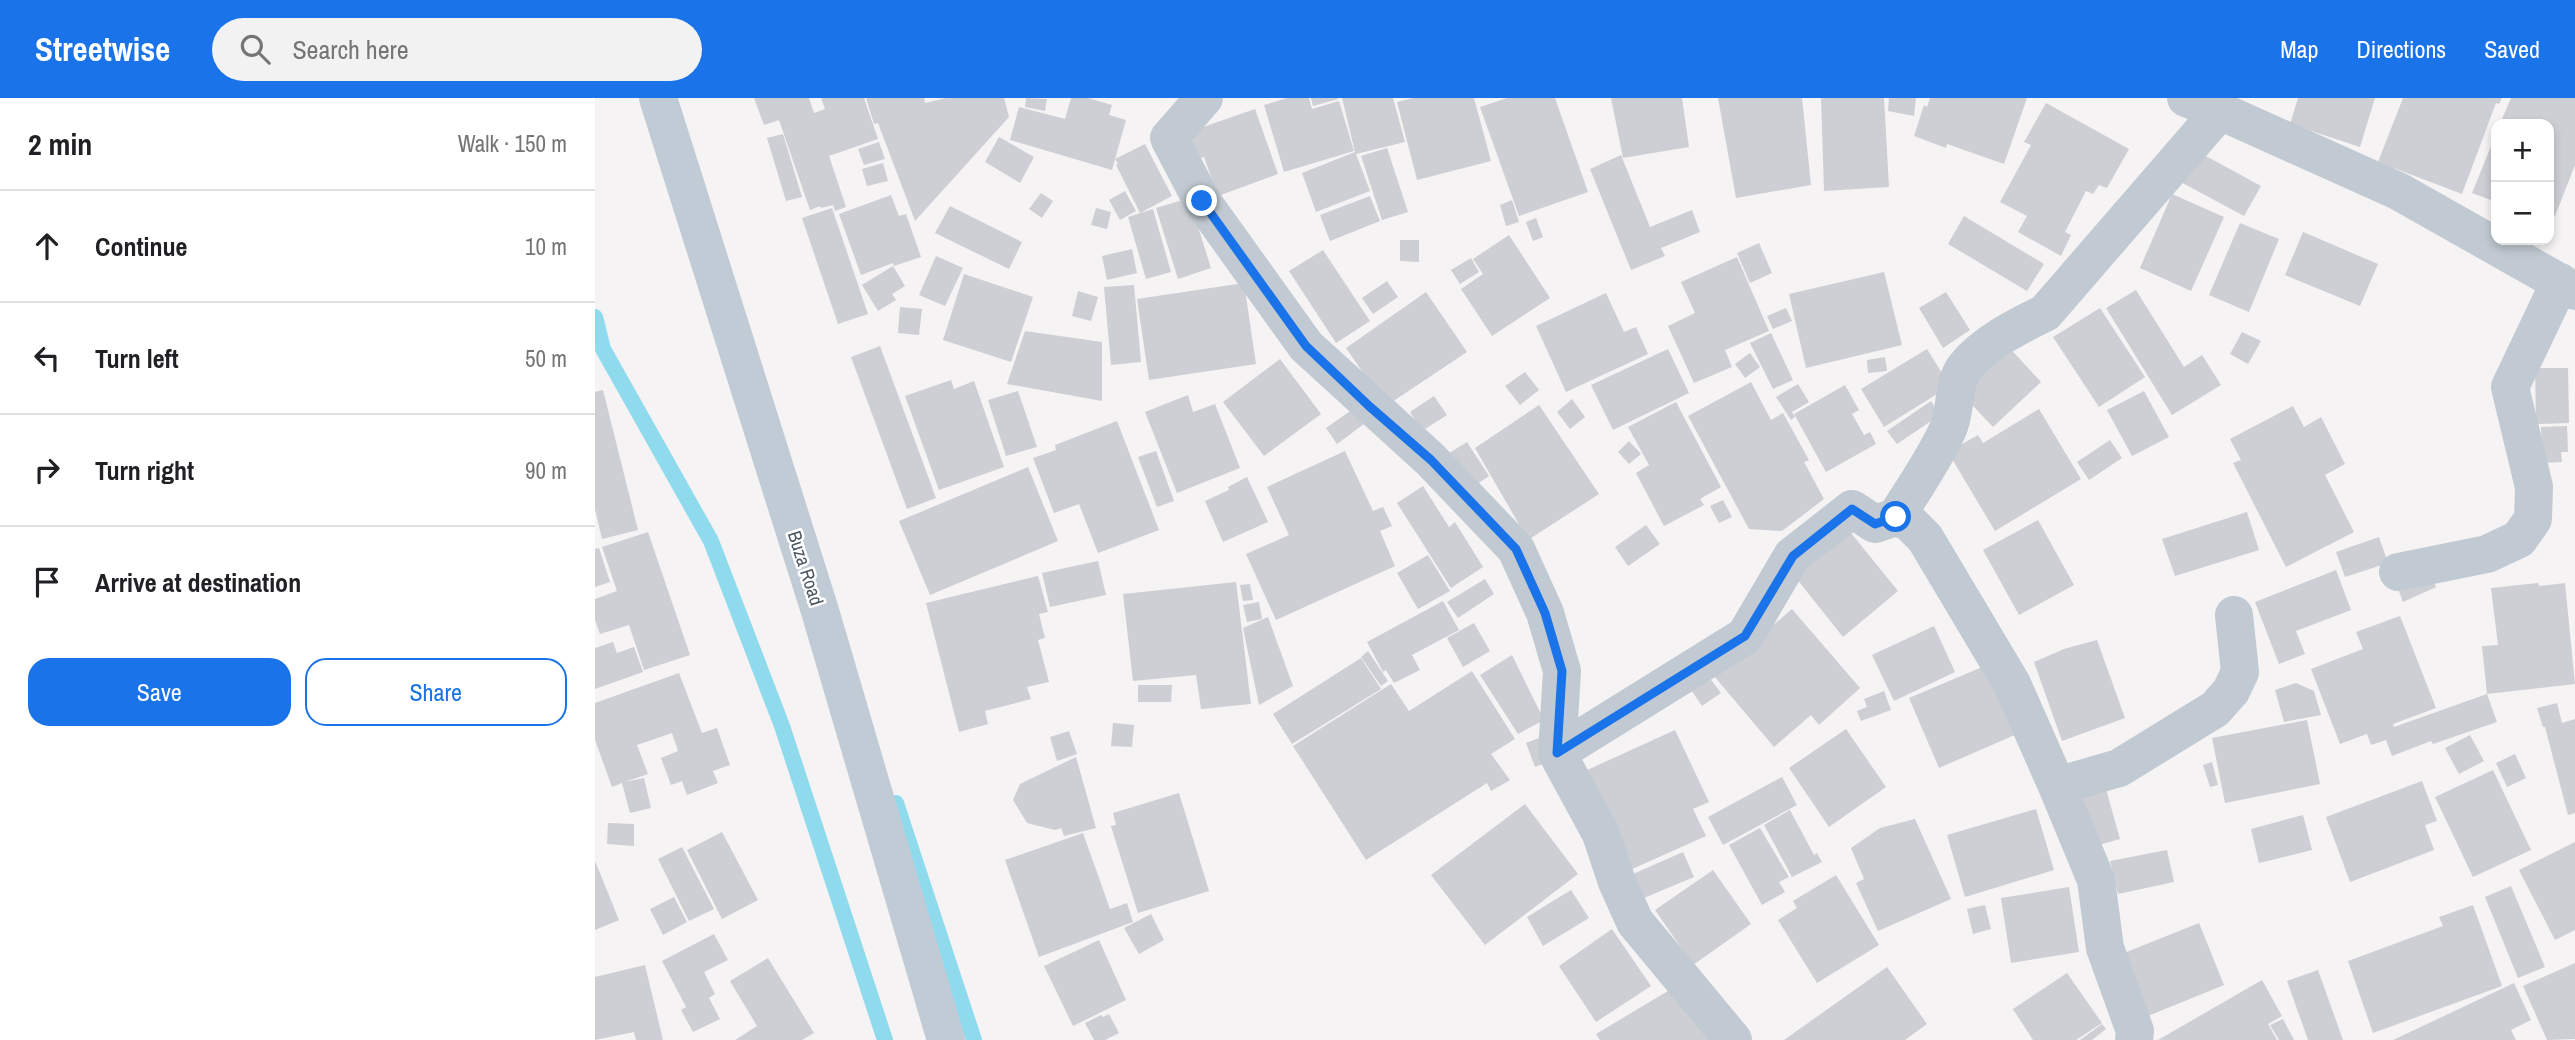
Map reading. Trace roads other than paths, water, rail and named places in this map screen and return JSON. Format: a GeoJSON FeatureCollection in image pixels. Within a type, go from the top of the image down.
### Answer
{"type":"FeatureCollection","features":[{"type":"Feature","properties":{"kind":"main road","name":"Buza Road"},"geometry":{"type":"LineString","coordinates":[[657,98],[816,598],[946,1040]]}},
{"type":"Feature","properties":{"kind":"street"},"geometry":{"type":"LineString","coordinates":[[1204,98],[1169,138],[1202,201],[1306,346],[1431,460],[1516,549],[1545,613],[1562,671],[1557,753],[1601,834],[1617,882],[1635,922],[1733,1040]]}},
{"type":"Feature","properties":{"kind":"street"},"geometry":{"type":"LineString","coordinates":[[1557,753],[1745,636],[1793,556],[1852,509],[1875,524],[1896,517],[1929,466],[1950,425],[1963,368],[2007,331],[2045,313],[2203,104],[2398,191],[2567,286],[2510,387],[2534,487],[2533,519],[2519,539],[2487,554],[2397,572]]}},
{"type":"Feature","properties":{"kind":"street"},"geometry":{"type":"LineString","coordinates":[[1896,517],[1909,522],[1925,538],[2012,684],[2096,880],[2105,948],[2135,1031],[2134,1040]]}},
{"type":"Feature","properties":{"kind":"street"},"geometry":{"type":"LineString","coordinates":[[2057,786],[2119,768],[2215,709],[2231,691],[2240,672],[2234,615]]}},
{"type":"Feature","properties":{"kind":"waterway"},"geometry":{"type":"LineString","coordinates":[[595,317],[603,349],[711,541],[782,726],[885,1040]]}},
{"type":"Feature","properties":{"kind":"waterway"},"geometry":{"type":"LineString","coordinates":[[896,803],[974,1040]]}}]}
